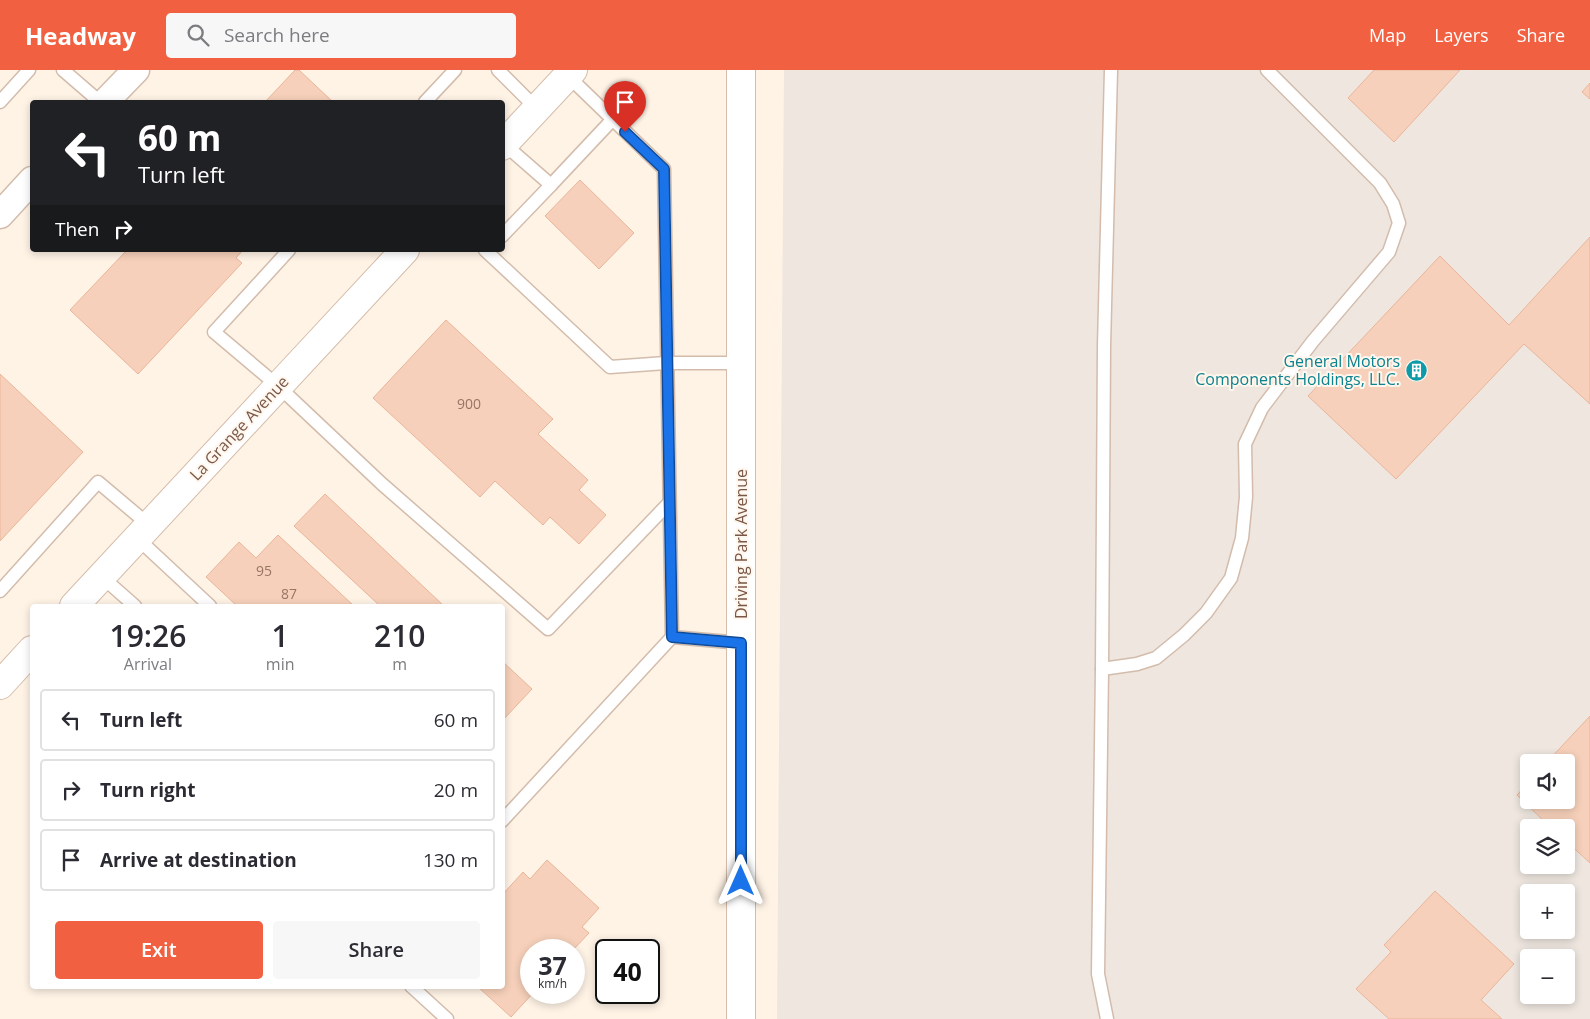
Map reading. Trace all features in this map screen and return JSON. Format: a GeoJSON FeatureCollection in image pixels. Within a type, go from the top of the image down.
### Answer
{"type":"FeatureCollection","features":[{"type":"Feature","properties":{"kind":"street"},"geometry":{"type":"LineString","coordinates":[[107,100],[136,70]]}},
{"type":"Feature","properties":{"kind":"street","name":"Driving Park Avenue"},"geometry":{"type":"LineString","coordinates":[[741,70],[741,1019]]}},
{"type":"Feature","properties":{"kind":"street"},"geometry":{"type":"LineString","coordinates":[[505,143],[570,73]]}},
{"type":"Feature","properties":{"kind":"street"},"geometry":{"type":"LineString","coordinates":[[0,215],[30,182]]}},
{"type":"Feature","properties":{"kind":"street","name":"La Grange Avenue"},"geometry":{"type":"LineString","coordinates":[[76,604],[403,252]]}},
{"type":"Feature","properties":{"kind":"street"},"geometry":{"type":"LineString","coordinates":[[0,685],[30,652]]}},
{"type":"Feature","properties":{"kind":"lane"},"geometry":{"type":"LineString","coordinates":[[0,102],[29,70]]}},
{"type":"Feature","properties":{"kind":"lane"},"geometry":{"type":"LineString","coordinates":[[63,70],[98,100]]}},
{"type":"Feature","properties":{"kind":"lane"},"geometry":{"type":"LineString","coordinates":[[427,100],[455,70]]}},
{"type":"Feature","properties":{"kind":"lane"},"geometry":{"type":"LineString","coordinates":[[498,70],[537,109]]}},
{"type":"Feature","properties":{"kind":"lane"},"geometry":{"type":"LineString","coordinates":[[1107,1019],[1098,974],[1104,346],[1111,70]]}},
{"type":"Feature","properties":{"kind":"lane"},"geometry":{"type":"LineString","coordinates":[[1102,669],[1137,664],[1156,658],[1184,635],[1206,613],[1232,578],[1242,538],[1246,497],[1245,444],[1249,435],[1262,408],[1313,341],[1389,252],[1399,223],[1393,204],[1380,183],[1267,70]]}},
{"type":"Feature","properties":{"kind":"lane"},"geometry":{"type":"LineString","coordinates":[[505,818],[672,637],[664,169],[613,120],[570,73]]}},
{"type":"Feature","properties":{"kind":"lane"},"geometry":{"type":"LineString","coordinates":[[505,233],[613,120]]}},
{"type":"Feature","properties":{"kind":"lane"},"geometry":{"type":"LineString","coordinates":[[505,147],[551,185]]}},
{"type":"Feature","properties":{"kind":"lane"},"geometry":{"type":"LineString","coordinates":[[288,252],[214,332],[278,386],[382,484],[548,629],[669,503]]}},
{"type":"Feature","properties":{"kind":"lane"},"geometry":{"type":"LineString","coordinates":[[488,252],[610,367],[666,363],[741,363]]}},
{"type":"Feature","properties":{"kind":"lane"},"geometry":{"type":"LineString","coordinates":[[0,591],[98,482],[208,604]]}},
{"type":"Feature","properties":{"kind":"lane"},"geometry":{"type":"LineString","coordinates":[[102,576],[134,604]]}},
{"type":"Feature","properties":{"kind":"lane"},"geometry":{"type":"LineString","coordinates":[[672,637],[741,643]]}},
{"type":"Feature","properties":{"kind":"lane"},"geometry":{"type":"LineString","coordinates":[[414,989],[447,1019]]}},
{"type":"Feature","properties":{"kind":"shaded area"},"geometry":{"type":"Polygon","coordinates":[[[784,70],[1590,70],[1590,1019],[777,1019],[784,70]]]}},
{"type":"Feature","properties":{"kind":"building"},"geometry":{"type":"Polygon","coordinates":[[[295,70],[299,70],[331,100],[267,100],[295,70]]]}},
{"type":"Feature","properties":{"kind":"building"},"geometry":{"type":"Polygon","coordinates":[[[1374,70],[1460,70],[1394,142],[1348,98],[1374,70]]]}},
{"type":"Feature","properties":{"kind":"building"},"geometry":{"type":"Polygon","coordinates":[[[1590,83],[1590,99],[1582,92],[1590,83]]]}},
{"type":"Feature","properties":{"kind":"building"},"geometry":{"type":"Polygon","coordinates":[[[580,180],[634,233],[599,269],[545,216],[580,180]]]}},
{"type":"Feature","properties":{"kind":"building","name":"General Motors Components Holdings, LLC."},"geometry":{"type":"Polygon","coordinates":[[[1590,237],[1590,404],[1524,344],[1396,479],[1308,396],[1440,256],[1509,325],[1590,237]]]}},
{"type":"Feature","properties":{"kind":"building"},"geometry":{"type":"Polygon","coordinates":[[[125,252],[241,252],[236,258],[242,263],[138,374],[70,310],[125,252]]]}},
{"type":"Feature","properties":{"kind":"building"},"geometry":{"type":"Polygon","coordinates":[[[446,320],[553,419],[538,434],[588,480],[579,490],[606,515],[579,544],[550,517],[543,525],[495,481],[480,497],[373,398],[446,320]]]}},
{"type":"Feature","properties":{"kind":"building"},"geometry":{"type":"Polygon","coordinates":[[[0,374],[83,452],[0,541],[0,374]]]}},
{"type":"Feature","properties":{"kind":"building"},"geometry":{"type":"Polygon","coordinates":[[[325,494],[442,604],[378,604],[294,526],[325,494]]]}},
{"type":"Feature","properties":{"kind":"building"},"geometry":{"type":"Polygon","coordinates":[[[278,535],[352,604],[235,604],[206,577],[239,542],[256,558],[278,535]]]}},
{"type":"Feature","properties":{"kind":"building"},"geometry":{"type":"Polygon","coordinates":[[[505,664],[532,689],[505,718],[505,664]]]}},
{"type":"Feature","properties":{"kind":"building"},"geometry":{"type":"Polygon","coordinates":[[[1590,716],[1590,863],[1575,849],[1575,819],[1542,819],[1531,809],[1575,809],[1575,754],[1554,754],[1590,716]]]}},
{"type":"Feature","properties":{"kind":"building"},"geometry":{"type":"Polygon","coordinates":[[[547,860],[599,908],[582,927],[589,933],[583,939],[520,939],[520,1004],[523,1004],[511,1017],[480,989],[505,989],[505,892],[523,872],[530,879],[547,860]]]}},
{"type":"Feature","properties":{"kind":"building"},"geometry":{"type":"Polygon","coordinates":[[[1435,891],[1514,964],[1481,1000],[1502,1019],[1389,1019],[1356,989],[1391,952],[1384,945],[1435,891]]]}},
{"type":"Feature","properties":{"kind":"place","name":"General Motors Components Holdings, LLC."},"geometry":{"type":"Point","coordinates":[1416,370]}},
{"type":"Feature","properties":{"kind":"route"},"geometry":{"type":"LineString","coordinates":[[625,132],[664,169],[672,637],[741,643],[741,881]]}}]}
